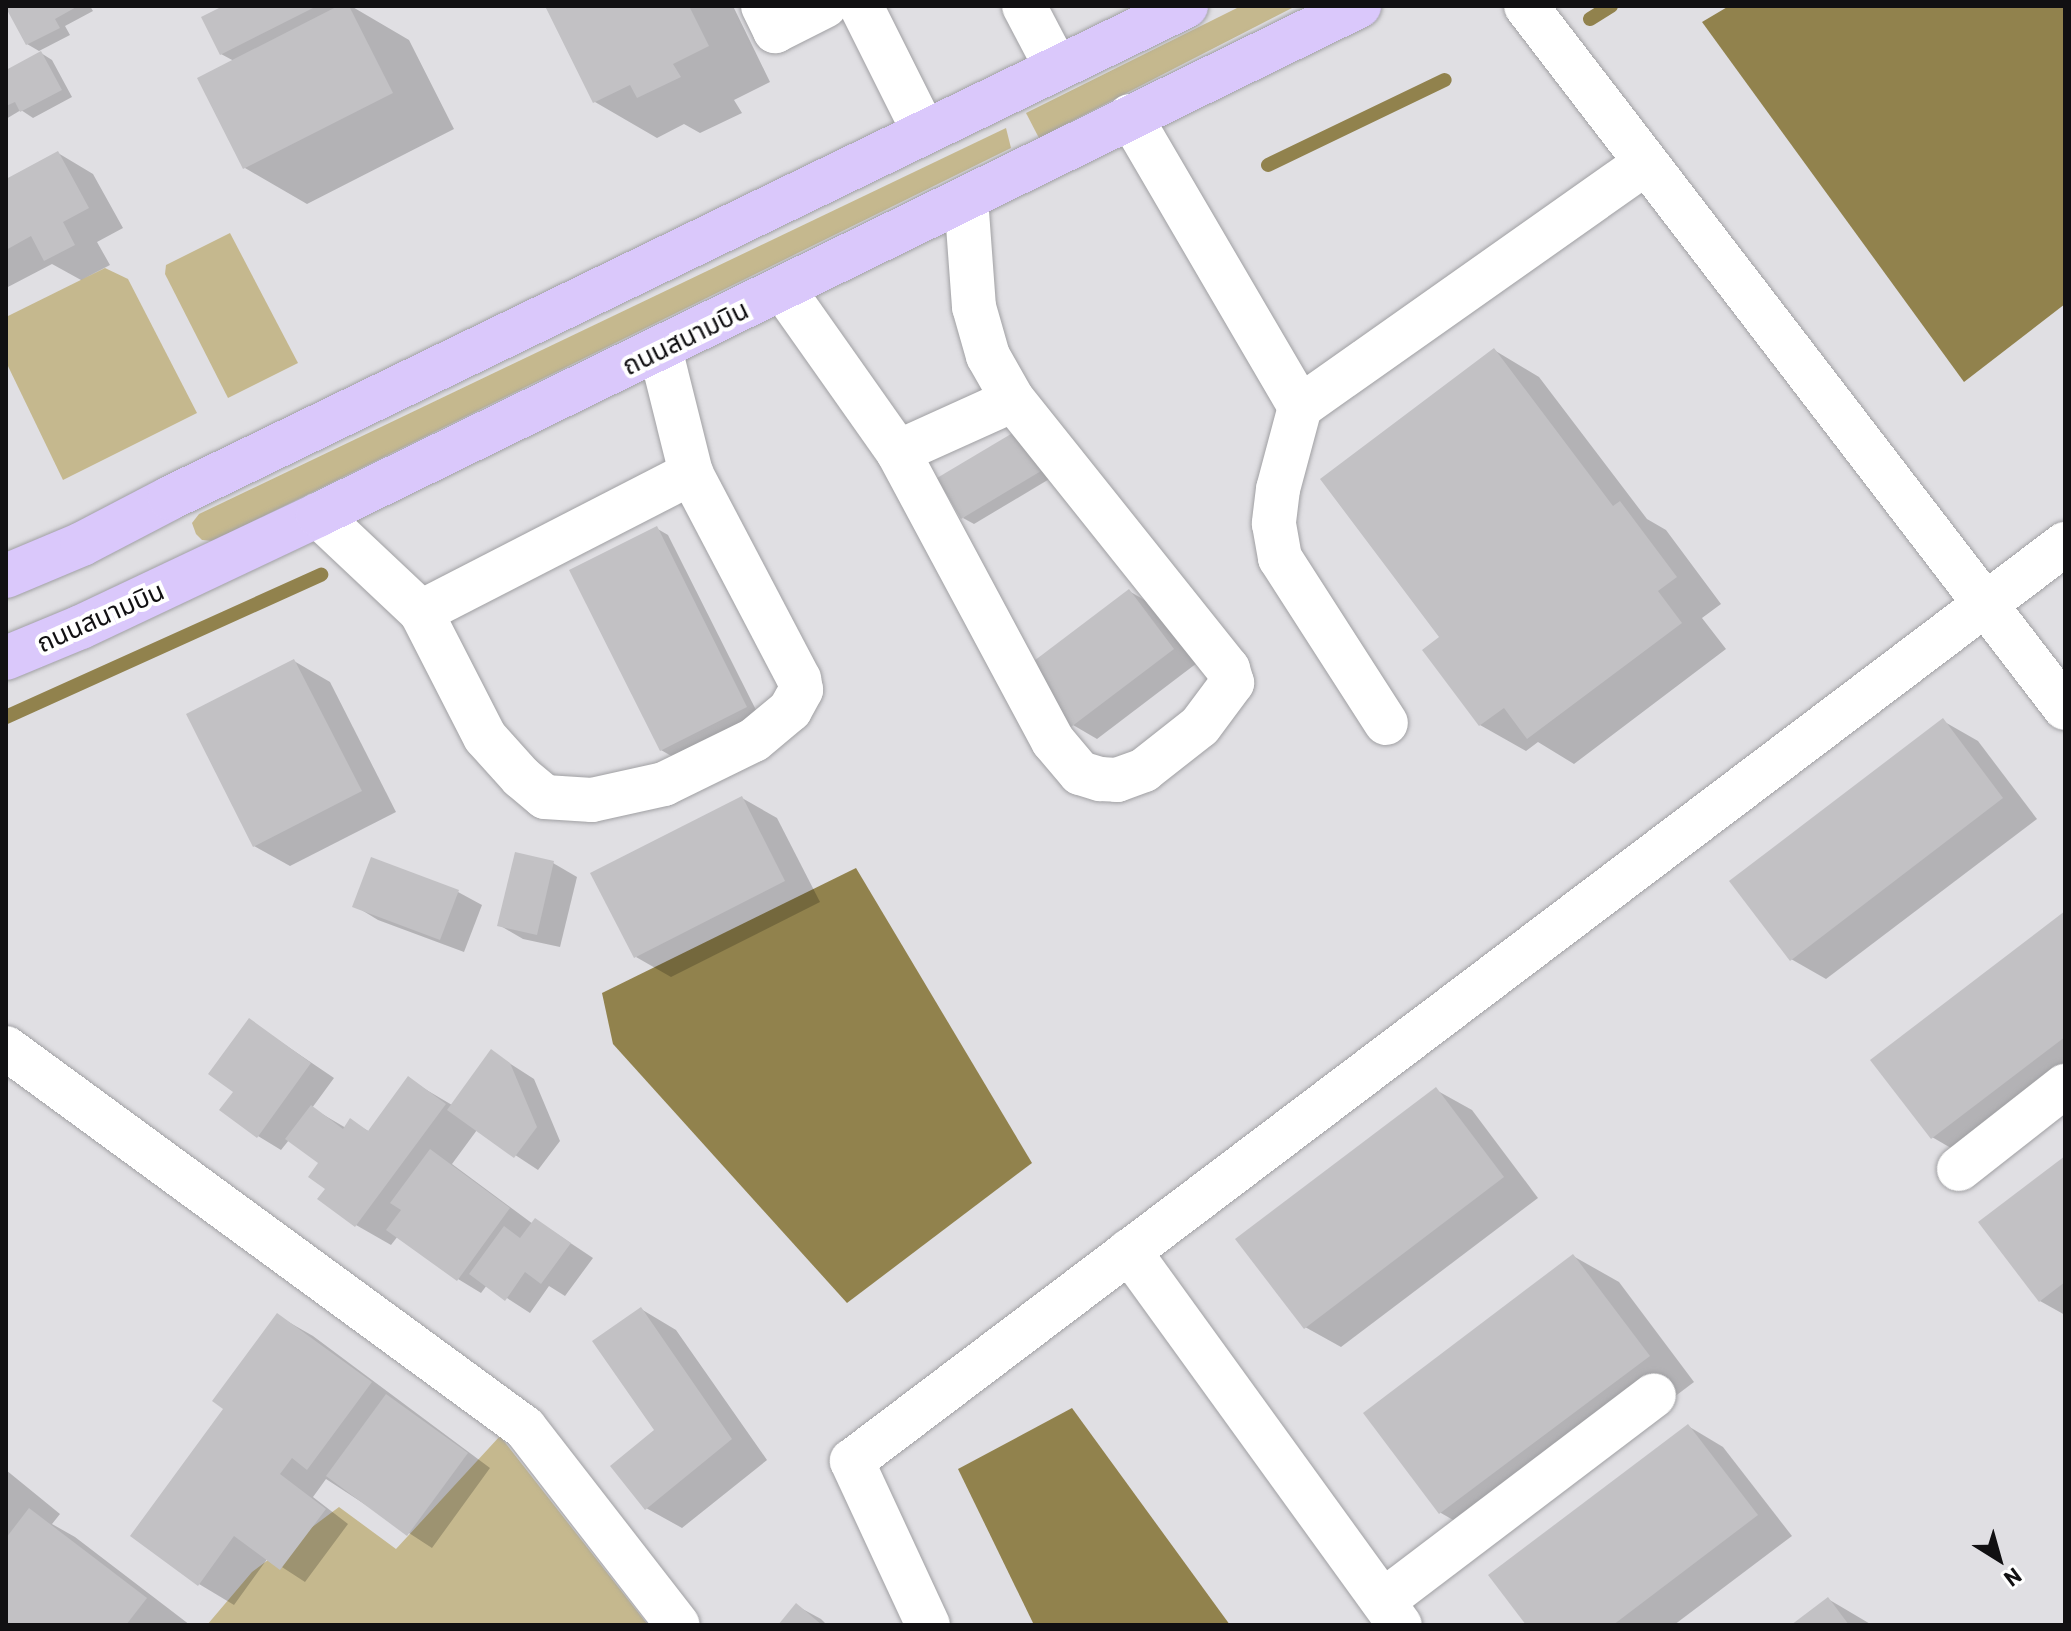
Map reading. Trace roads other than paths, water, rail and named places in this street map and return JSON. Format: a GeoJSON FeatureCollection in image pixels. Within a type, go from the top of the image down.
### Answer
{"type":"FeatureCollection","features":[{"type":"Feature","properties":{"kind":"main road"},"geometry":{"type":"LineString","coordinates":[[6,576],[82,544],[1186,6]]}},
{"type":"Feature","properties":{"kind":"main road","name":"ถนนสนามบิน"},"geometry":{"type":"LineString","coordinates":[[6,658],[81,627],[318,515],[1359,6]]}},
{"type":"Feature","properties":{"kind":"street"},"geometry":{"type":"LineString","coordinates":[[763,6],[775,31],[825,6]]}},
{"type":"Feature","properties":{"kind":"street"},"geometry":{"type":"LineString","coordinates":[[861,6],[924,132]]}},
{"type":"Feature","properties":{"kind":"street"},"geometry":{"type":"LineString","coordinates":[[1024,6],[1056,67]]}},
{"type":"Feature","properties":{"kind":"street"},"geometry":{"type":"LineString","coordinates":[[1526,6],[2065,708]]}},
{"type":"Feature","properties":{"kind":"street"},"geometry":{"type":"LineString","coordinates":[[1130,116],[1300,407]]}},
{"type":"Feature","properties":{"kind":"street"},"geometry":{"type":"LineString","coordinates":[[1386,723],[1280,558],[1274,524],[1278,489],[1300,407],[1645,164]]}},
{"type":"Feature","properties":{"kind":"street"},"geometry":{"type":"LineString","coordinates":[[783,289],[898,452],[1053,741],[1080,773],[1117,780],[1144,770],[1200,726],[1217,707],[1232,683],[1228,669],[1013,400],[988,356],[974,307],[966,199]]}},
{"type":"Feature","properties":{"kind":"street"},"geometry":{"type":"LineString","coordinates":[[318,515],[421,612],[485,737],[521,777],[545,797],[592,800],[664,784],[754,740],[790,710],[801,690],[799,679],[691,473],[660,349]]}},
{"type":"Feature","properties":{"kind":"street"},"geometry":{"type":"LineString","coordinates":[[898,452],[1013,400]]}},
{"type":"Feature","properties":{"kind":"street"},"geometry":{"type":"LineString","coordinates":[[421,612],[691,473]]}},
{"type":"Feature","properties":{"kind":"street"},"geometry":{"type":"LineString","coordinates":[[928,1625],[852,1461],[2065,544]]}},
{"type":"Feature","properties":{"kind":"street"},"geometry":{"type":"LineString","coordinates":[[6,1048],[525,1428],[678,1625]]}},
{"type":"Feature","properties":{"kind":"street"},"geometry":{"type":"LineString","coordinates":[[1959,1169],[2065,1086]]}},
{"type":"Feature","properties":{"kind":"street"},"geometry":{"type":"LineString","coordinates":[[1129,1251],[1392,1613],[1654,1395]]}},
{"type":"Feature","properties":{"kind":"waterway"},"geometry":{"type":"LineString","coordinates":[[1590,19],[1611,6]]}},
{"type":"Feature","properties":{"kind":"waterway"},"geometry":{"type":"LineString","coordinates":[[1268,165],[1445,80]]}},
{"type":"Feature","properties":{"kind":"waterway"},"geometry":{"type":"LineString","coordinates":[[6,717],[321,575]]}}]}
